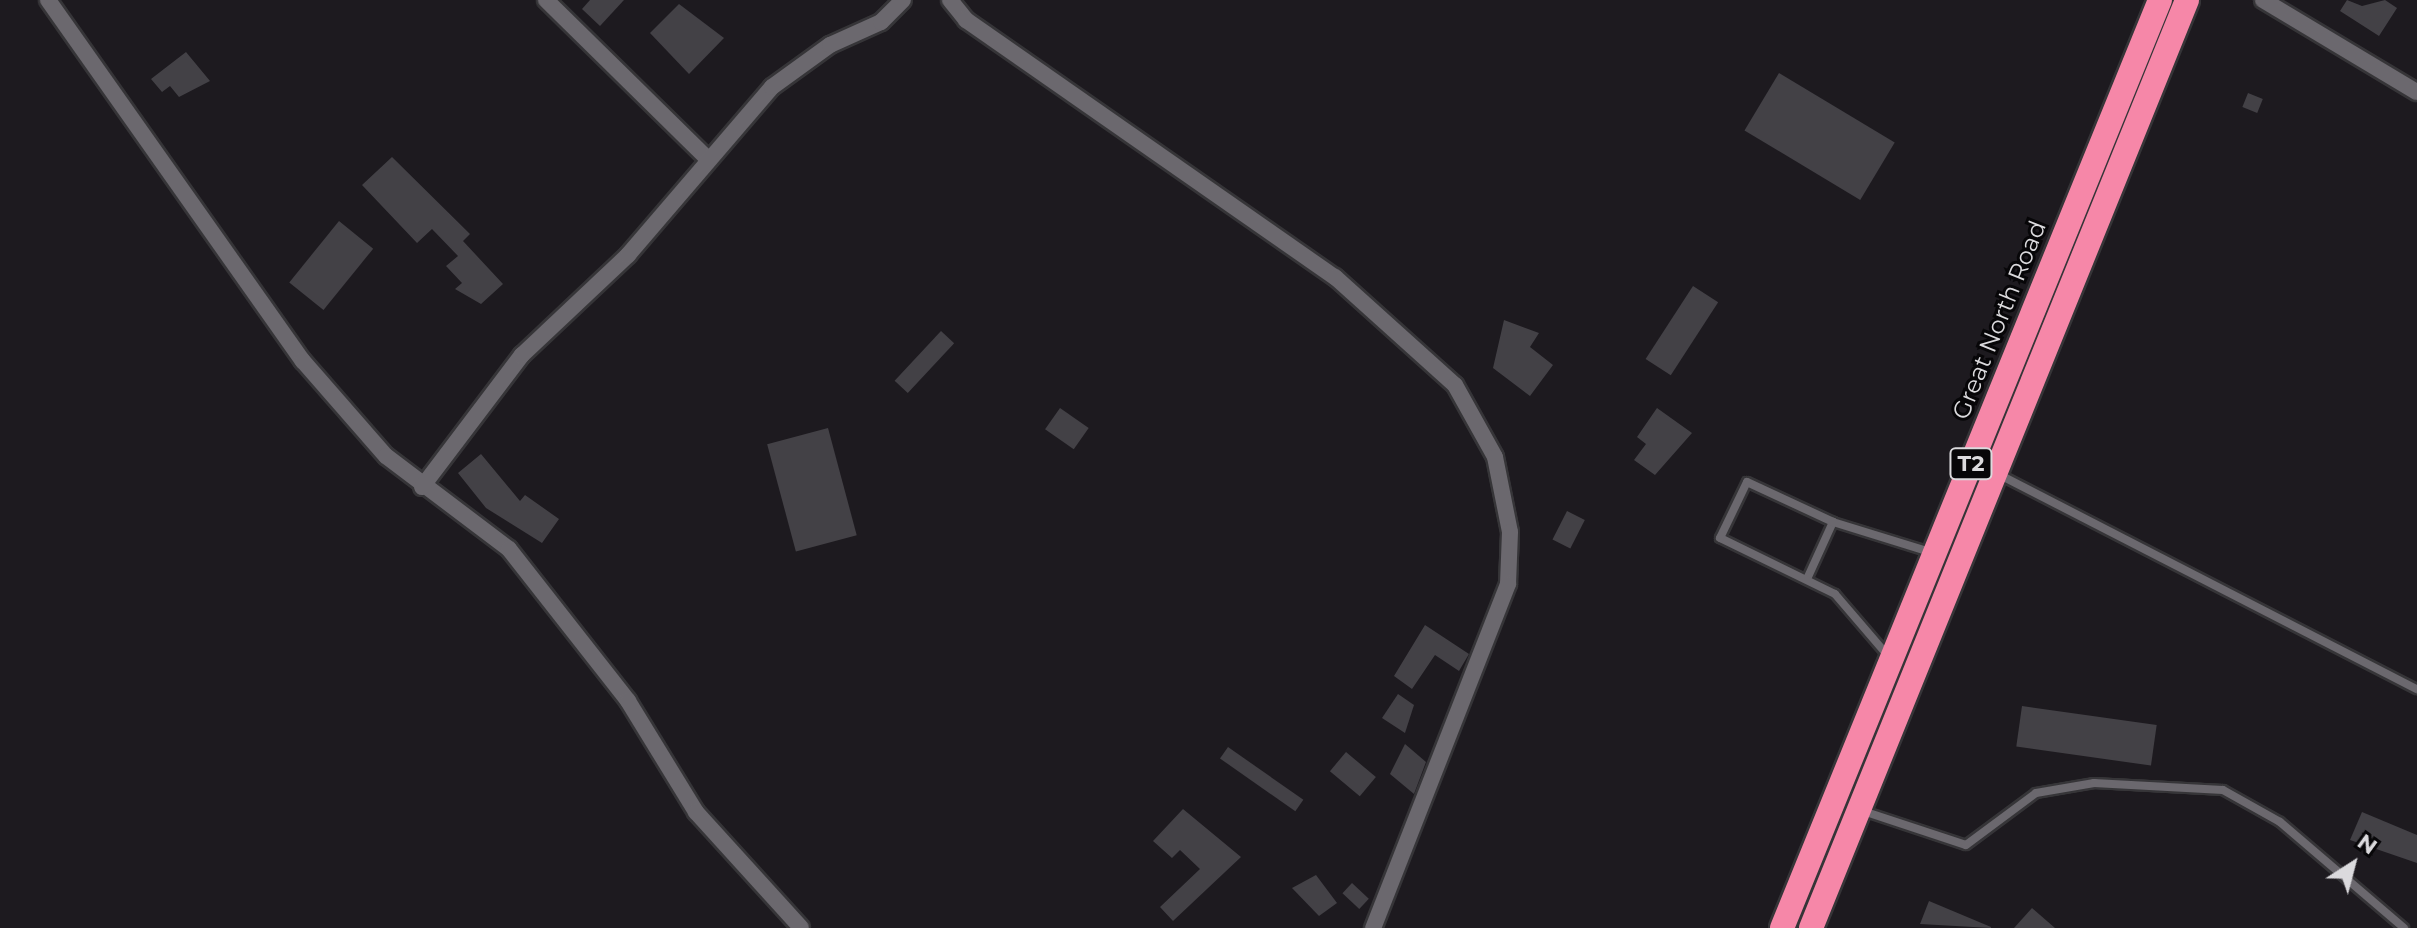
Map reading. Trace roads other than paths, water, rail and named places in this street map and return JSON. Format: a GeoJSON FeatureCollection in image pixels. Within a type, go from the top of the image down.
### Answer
{"type":"FeatureCollection","features":[{"type":"Feature","properties":{"kind":"highway","name":"Great North Road"},"geometry":{"type":"LineString","coordinates":[[1782,928],[2160,0]]}},
{"type":"Feature","properties":{"kind":"highway","name":"T2"},"geometry":{"type":"LineString","coordinates":[[1811,928],[2187,0]]}},
{"type":"Feature","properties":{"kind":"street"},"geometry":{"type":"LineString","coordinates":[[48,0],[303,361],[422,487],[509,549],[545,590],[628,701],[696,812],[801,928]]}},
{"type":"Feature","properties":{"kind":"street"},"geometry":{"type":"LineString","coordinates":[[546,0],[707,158]]}},
{"type":"Feature","properties":{"kind":"street"},"geometry":{"type":"LineString","coordinates":[[422,487],[508,372],[628,255],[707,158],[772,87],[830,45],[881,22],[903,0]]}},
{"type":"Feature","properties":{"kind":"street"},"geometry":{"type":"LineString","coordinates":[[950,0],[966,20],[1335,277],[1455,385],[1495,457],[1510,532],[1508,584],[1373,928]]}},
{"type":"Feature","properties":{"kind":"street"},"geometry":{"type":"LineString","coordinates":[[2263,0],[2417,92]]}},
{"type":"Feature","properties":{"kind":"lane"},"geometry":{"type":"LineString","coordinates":[[1996,473],[2417,689]]}},
{"type":"Feature","properties":{"kind":"lane"},"geometry":{"type":"LineString","coordinates":[[1891,660],[1835,594],[1720,538],[1747,482],[1833,522],[1935,552]]}},
{"type":"Feature","properties":{"kind":"lane"},"geometry":{"type":"LineString","coordinates":[[1807,579],[1833,522]]}},
{"type":"Feature","properties":{"kind":"lane"},"geometry":{"type":"LineString","coordinates":[[1831,807],[1859,810],[1966,845],[2036,793],[2094,783],[2223,790],[2280,822],[2404,928]]}}]}
